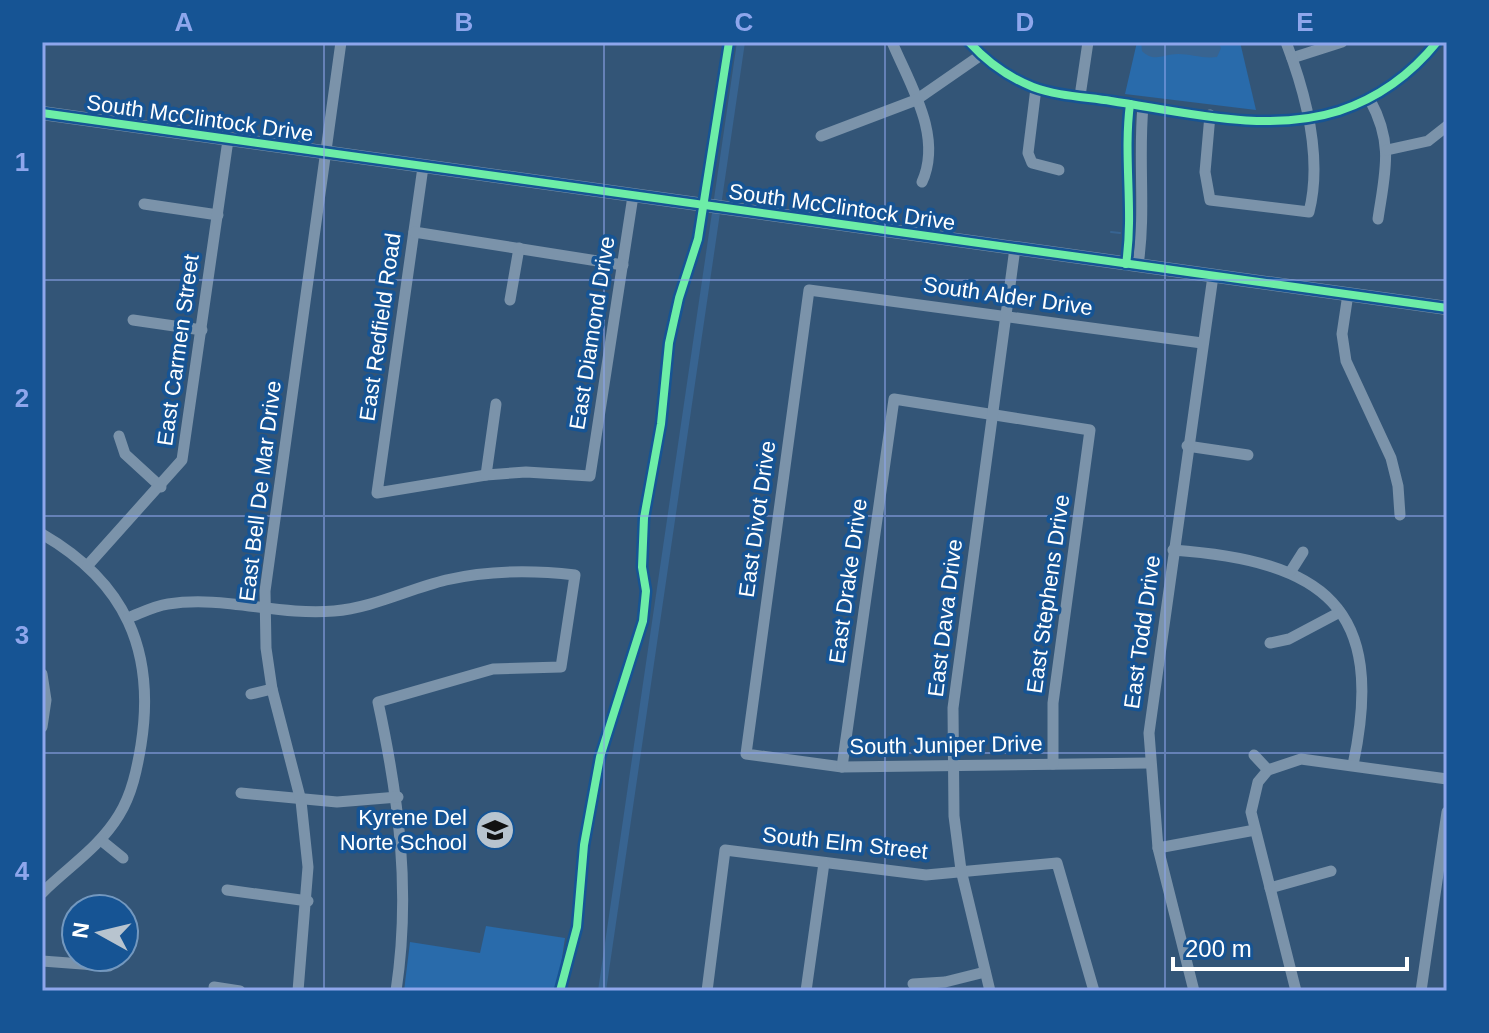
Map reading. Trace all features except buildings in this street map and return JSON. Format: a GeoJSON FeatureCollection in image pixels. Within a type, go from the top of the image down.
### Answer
{"type":"FeatureCollection","features":[{"type":"Feature","properties":{"kind":"main road","name":"South McClintock Drive"},"geometry":{"type":"LineString","coordinates":[[42,113],[1447,308]]}},
{"type":"Feature","properties":{"kind":"street","name":"East Bell De Mar Drive"},"geometry":{"type":"LineString","coordinates":[[298,991],[308,901],[301,801],[272,689],[265,610],[341,42]]}},
{"type":"Feature","properties":{"kind":"street"},"geometry":{"type":"LineString","coordinates":[[892,42],[931,145],[930,165],[922,182]]}},
{"type":"Feature","properties":{"kind":"street"},"geometry":{"type":"LineString","coordinates":[[969,42],[981,55],[1036,88],[1210,115],[1284,121],[1307,118],[1370,100],[1423,59],[1437,42]]}},
{"type":"Feature","properties":{"kind":"street"},"geometry":{"type":"LineString","coordinates":[[1080,96],[1088,42]]}},
{"type":"Feature","properties":{"kind":"street"},"geometry":{"type":"LineString","coordinates":[[1210,115],[1205,172],[1210,200],[1309,212],[1315,171],[1307,118],[1286,42]]}},
{"type":"Feature","properties":{"kind":"street"},"geometry":{"type":"LineString","coordinates":[[1292,58],[1342,42]]}},
{"type":"Feature","properties":{"kind":"street"},"geometry":{"type":"LineString","coordinates":[[821,136],[916,100],[981,55]]}},
{"type":"Feature","properties":{"kind":"street"},"geometry":{"type":"LineString","coordinates":[[1036,88],[1028,153],[1032,163],[1059,170]]}},
{"type":"Feature","properties":{"kind":"street"},"geometry":{"type":"LineString","coordinates":[[1370,100],[1386,134],[1387,150],[1378,219]]}},
{"type":"Feature","properties":{"kind":"street"},"geometry":{"type":"LineString","coordinates":[[1130,104],[1125,145],[1132,264]]}},
{"type":"Feature","properties":{"kind":"street"},"geometry":{"type":"LineString","coordinates":[[1132,264],[1144,226],[1139,147],[1143,106]]}},
{"type":"Feature","properties":{"kind":"street"},"geometry":{"type":"LineString","coordinates":[[1387,150],[1428,141],[1447,126]]}},
{"type":"Feature","properties":{"kind":"street","name":"East Carmen Street"},"geometry":{"type":"LineString","coordinates":[[88,565],[182,460],[228,140]]}},
{"type":"Feature","properties":{"kind":"street","name":"East Redfield Road"},"geometry":{"type":"LineString","coordinates":[[423,167],[377,493],[486,475]]}},
{"type":"Feature","properties":{"kind":"street","name":"East Diamond Drive"},"geometry":{"type":"LineString","coordinates":[[486,475],[526,472],[590,476],[633,196]]}},
{"type":"Feature","properties":{"kind":"street"},"geometry":{"type":"LineString","coordinates":[[144,204],[218,215]]}},
{"type":"Feature","properties":{"kind":"street"},"geometry":{"type":"LineString","coordinates":[[414,232],[623,265]]}},
{"type":"Feature","properties":{"kind":"street"},"geometry":{"type":"LineString","coordinates":[[510,300],[519,248]]}},
{"type":"Feature","properties":{"kind":"street","name":"East Dava Drive"},"geometry":{"type":"LineString","coordinates":[[990,991],[961,870],[952,766],[959,650],[1015,248]]}},
{"type":"Feature","properties":{"kind":"street","name":"East Todd Drive"},"geometry":{"type":"LineString","coordinates":[[1194,991],[1158,848],[1149,763],[1152,699],[1213,276]]}},
{"type":"Feature","properties":{"kind":"street","name":"South Alder Drive"},"geometry":{"type":"LineString","coordinates":[[809,290],[1202,343]]}},
{"type":"Feature","properties":{"kind":"street","name":"East Divot Drive"},"geometry":{"type":"LineString","coordinates":[[746,754],[809,290]]}},
{"type":"Feature","properties":{"kind":"street"},"geometry":{"type":"LineString","coordinates":[[1348,294],[1342,334],[1346,361],[1391,458],[1398,486],[1400,515]]}},
{"type":"Feature","properties":{"kind":"street"},"geometry":{"type":"LineString","coordinates":[[133,320],[202,330]]}},
{"type":"Feature","properties":{"kind":"street","name":"East Drake Drive"},"geometry":{"type":"LineString","coordinates":[[842,767],[894,399],[993,414]]}},
{"type":"Feature","properties":{"kind":"street"},"geometry":{"type":"LineString","coordinates":[[486,475],[496,404]]}},
{"type":"Feature","properties":{"kind":"street","name":"East Stephens Drive"},"geometry":{"type":"LineString","coordinates":[[993,414],[1090,430],[1053,703],[1053,764]]}},
{"type":"Feature","properties":{"kind":"street"},"geometry":{"type":"LineString","coordinates":[[119,436],[125,454],[161,487]]}},
{"type":"Feature","properties":{"kind":"street"},"geometry":{"type":"LineString","coordinates":[[1187,446],[1248,455]]}},
{"type":"Feature","properties":{"kind":"street"},"geometry":{"type":"LineString","coordinates":[[42,534],[88,565],[116,597],[128,618],[143,672],[142,737],[128,799],[102,841],[42,893]]}},
{"type":"Feature","properties":{"kind":"street"},"geometry":{"type":"LineString","coordinates":[[1173,550],[1256,561],[1291,571],[1312,584],[1340,612],[1361,663],[1363,691],[1353,765]]}},
{"type":"Feature","properties":{"kind":"street"},"geometry":{"type":"LineString","coordinates":[[1291,571],[1303,552]]}},
{"type":"Feature","properties":{"kind":"street"},"geometry":{"type":"LineString","coordinates":[[128,618],[164,604],[185,602],[265,610],[337,611],[447,580],[494,573],[541,571],[575,575],[561,667],[493,669],[378,702],[398,797],[405,895],[396,991]]}},
{"type":"Feature","properties":{"kind":"street"},"geometry":{"type":"LineString","coordinates":[[1270,643],[1289,639],[1340,612]]}},
{"type":"Feature","properties":{"kind":"street"},"geometry":{"type":"LineString","coordinates":[[42,674],[46,700],[42,727]]}},
{"type":"Feature","properties":{"kind":"street"},"geometry":{"type":"LineString","coordinates":[[251,694],[272,689]]}},
{"type":"Feature","properties":{"kind":"street","name":"South Juniper Drive"},"geometry":{"type":"LineString","coordinates":[[746,754],[842,767],[1149,763]]}},
{"type":"Feature","properties":{"kind":"street"},"geometry":{"type":"LineString","coordinates":[[1254,755],[1268,770]]}},
{"type":"Feature","properties":{"kind":"street"},"geometry":{"type":"LineString","coordinates":[[1296,991],[1255,830],[1253,795],[1268,770],[1301,759],[1447,779]]}},
{"type":"Feature","properties":{"kind":"street"},"geometry":{"type":"LineString","coordinates":[[241,793],[301,801],[398,797]]}},
{"type":"Feature","properties":{"kind":"street"},"geometry":{"type":"LineString","coordinates":[[1421,991],[1447,812]]}},
{"type":"Feature","properties":{"kind":"street"},"geometry":{"type":"LineString","coordinates":[[1158,848],[1255,830]]}},
{"type":"Feature","properties":{"kind":"street"},"geometry":{"type":"LineString","coordinates":[[102,841],[123,858]]}},
{"type":"Feature","properties":{"kind":"street","name":"South Elm Street"},"geometry":{"type":"LineString","coordinates":[[707,991],[725,850],[897,874],[1057,863],[1094,991]]}},
{"type":"Feature","properties":{"kind":"street"},"geometry":{"type":"LineString","coordinates":[[806,991],[824,863]]}},
{"type":"Feature","properties":{"kind":"street"},"geometry":{"type":"LineString","coordinates":[[1270,888],[1331,871]]}},
{"type":"Feature","properties":{"kind":"street"},"geometry":{"type":"LineString","coordinates":[[227,890],[308,901]]}},
{"type":"Feature","properties":{"kind":"street"},"geometry":{"type":"LineString","coordinates":[[913,984],[945,982],[985,972]]}},
{"type":"Feature","properties":{"kind":"street"},"geometry":{"type":"LineString","coordinates":[[214,987],[240,991]]}},
{"type":"Feature","properties":{"kind":"shaded area"},"geometry":{"type":"Polygon","coordinates":[[[1137,42],[1240,42],[1256,110],[1125,94],[1137,42]]]}},
{"type":"Feature","properties":{"kind":"shaded area"},"geometry":{"type":"Polygon","coordinates":[[[1141,42],[1218,42],[1221,48],[1217,57],[1178,54],[1155,57],[1142,51],[1141,42]]]}},
{"type":"Feature","properties":{"kind":"shaded area"},"geometry":{"type":"Polygon","coordinates":[[[486,926],[565,938],[557,991],[404,991],[410,942],[480,953],[486,926]]]}},
{"type":"Feature","properties":{"kind":"waterway"},"geometry":{"type":"LineString","coordinates":[[602,991],[741,42]]}},
{"type":"Feature","properties":{"kind":"waterway"},"geometry":{"type":"LineString","coordinates":[[1111,232],[1120,233]]}},
{"type":"Feature","properties":{"kind":"cycle path"},"geometry":{"type":"LineString","coordinates":[[560,991],[577,927],[584,845],[600,757],[643,621],[646,591],[642,567],[644,518],[661,424],[669,343],[679,298],[698,239],[729,42]]}},
{"type":"Feature","properties":{"kind":"cycle path"},"geometry":{"type":"LineString","coordinates":[[969,42],[1007,74],[1042,90],[1196,115],[1254,121],[1312,118],[1353,106],[1393,83],[1417,64],[1437,42]]}},
{"type":"Feature","properties":{"kind":"cycle path"},"geometry":{"type":"LineString","coordinates":[[1126,264],[1130,104]]}},
{"type":"Feature","properties":{"kind":"cycle path"},"geometry":{"type":"LineString","coordinates":[[42,113],[1447,308]]}},
{"type":"Feature","properties":{"kind":"place","name":"Kyrene Del Norte School"},"geometry":{"type":"Point","coordinates":[495,830]}}]}
